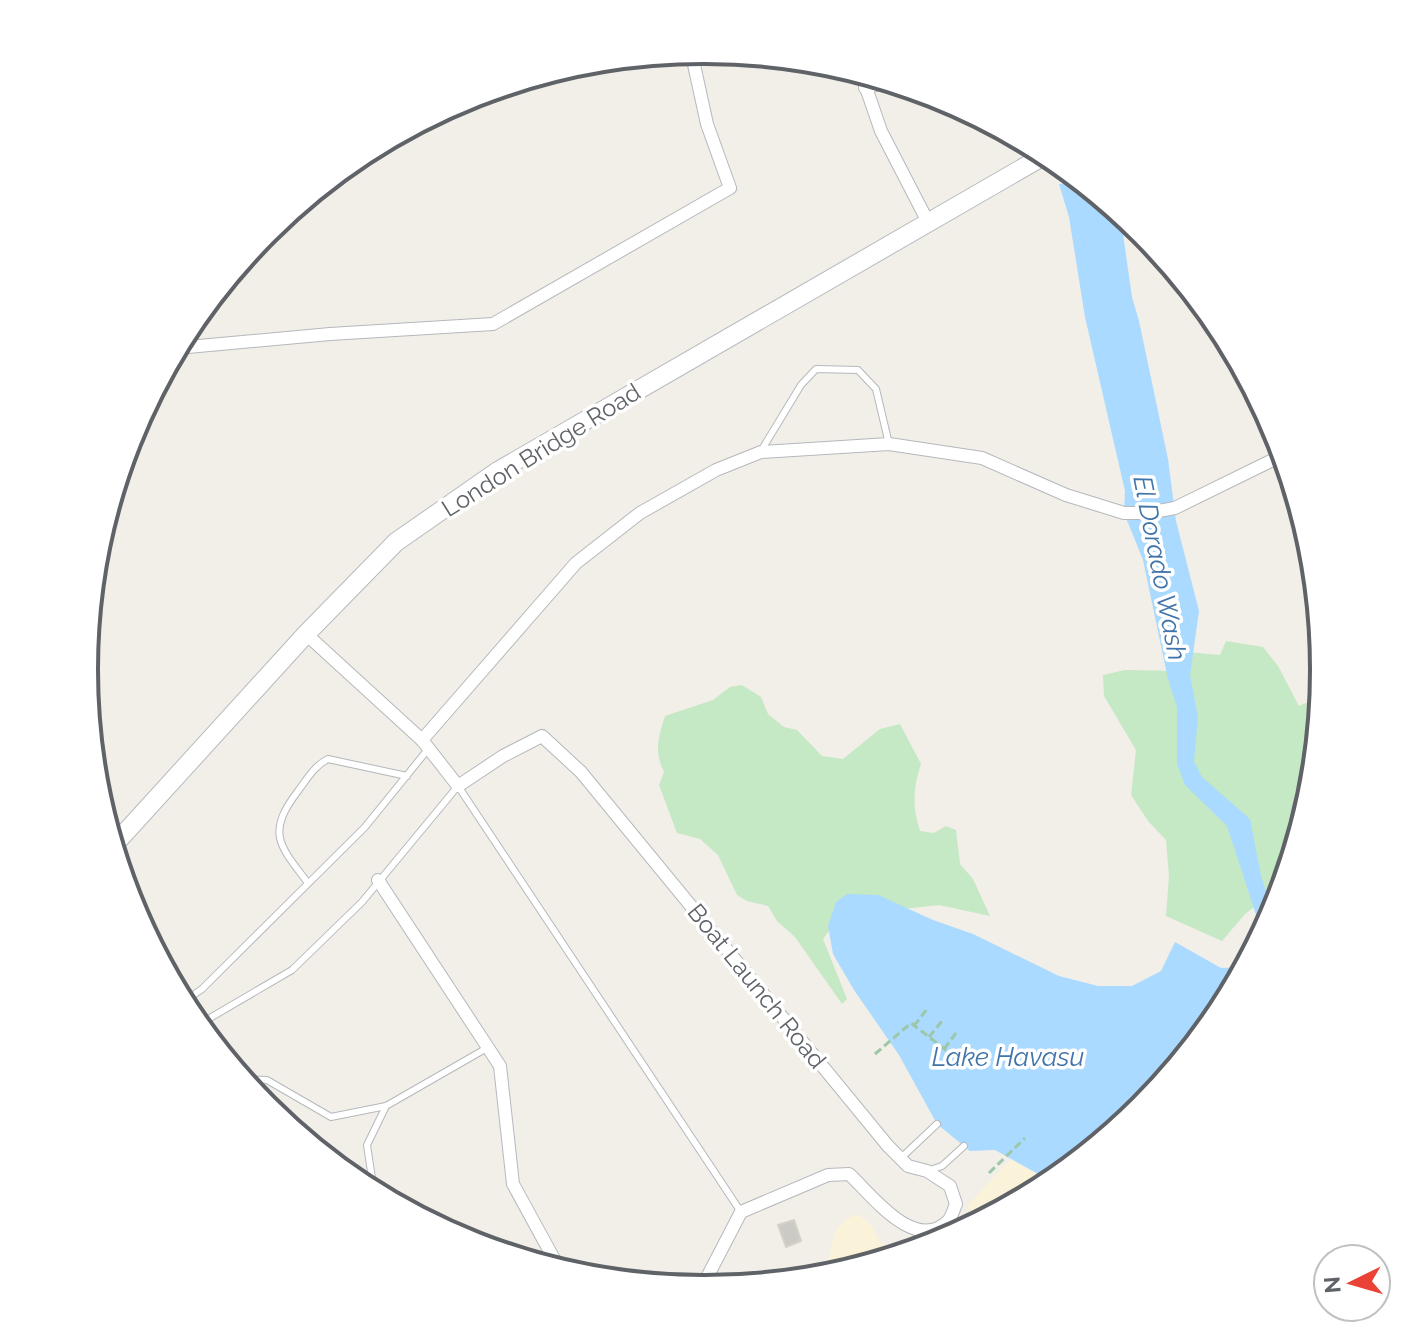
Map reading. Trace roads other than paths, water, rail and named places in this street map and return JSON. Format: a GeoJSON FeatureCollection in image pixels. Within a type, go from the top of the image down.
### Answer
{"type":"FeatureCollection","features":[{"type":"Feature","properties":{"kind":"street"},"geometry":{"type":"LineString","coordinates":[[193,347],[493,324],[730,188],[707,124],[694,64]]}},
{"type":"Feature","properties":{"kind":"street"},"geometry":{"type":"LineString","coordinates":[[868,87],[865,88],[881,131],[928,222]]}},
{"type":"Feature","properties":{"kind":"street","name":"London Bridge Road"},"geometry":{"type":"LineString","coordinates":[[122,836],[306,634],[396,542],[498,471],[1033,162]]}},
{"type":"Feature","properties":{"kind":"street"},"geometry":{"type":"LineString","coordinates":[[425,744],[576,563],[640,513],[716,470],[761,452],[889,444],[982,458],[1066,495],[1124,513],[1175,508],[1272,461]]}},
{"type":"Feature","properties":{"kind":"street"},"geometry":{"type":"LineString","coordinates":[[306,634],[425,744],[458,786]]}},
{"type":"Feature","properties":{"kind":"street","name":"Boat Launch Road"},"geometry":{"type":"LineString","coordinates":[[458,786],[503,756],[542,736],[581,772],[888,1146],[908,1166],[927,1171],[950,1186],[956,1204],[948,1221],[931,1230],[913,1230],[896,1220],[849,1174],[828,1175],[741,1212]]}},
{"type":"Feature","properties":{"kind":"street"},"geometry":{"type":"LineString","coordinates":[[378,880],[500,1066],[513,1184],[552,1255]]}},
{"type":"Feature","properties":{"kind":"street"},"geometry":{"type":"LineString","coordinates":[[708,1275],[741,1212]]}},
{"type":"Feature","properties":{"kind":"lane"},"geometry":{"type":"LineString","coordinates":[[761,452],[801,385],[816,369],[858,370],[876,389],[889,444]]}},
{"type":"Feature","properties":{"kind":"lane"},"geometry":{"type":"LineString","coordinates":[[194,995],[365,827],[407,776],[425,744]]}},
{"type":"Feature","properties":{"kind":"lane"},"geometry":{"type":"LineString","coordinates":[[308,883],[286,855],[278,828],[283,811],[319,764],[328,759],[407,776]]}},
{"type":"Feature","properties":{"kind":"lane"},"geometry":{"type":"LineString","coordinates":[[210,1018],[292,970],[362,902],[458,786],[741,1212]]}},
{"type":"Feature","properties":{"kind":"lane"},"geometry":{"type":"LineString","coordinates":[[260,1080],[267,1080],[331,1117],[386,1106],[487,1048]]}},
{"type":"Feature","properties":{"kind":"lane"},"geometry":{"type":"LineString","coordinates":[[372,1175],[367,1145],[386,1106]]}},
{"type":"Feature","properties":{"kind":"lane"},"geometry":{"type":"LineString","coordinates":[[901,1158],[937,1124]]}},
{"type":"Feature","properties":{"kind":"lane"},"geometry":{"type":"LineString","coordinates":[[927,1171],[942,1166],[964,1146]]}},
{"type":"Feature","properties":{"kind":"water","name":"El Dorado Wash"},"geometry":{"type":"Polygon","coordinates":[[[1065,183],[1073,189],[1123,232],[1132,297],[1168,459],[1176,521],[1199,611],[1190,675],[1198,717],[1194,761],[1202,777],[1250,819],[1266,892],[1256,916],[1227,826],[1185,785],[1177,764],[1177,707],[1168,679],[1143,560],[1124,513],[1125,491],[1085,317],[1069,217],[1059,184],[1065,183]]]}},
{"type":"Feature","properties":{"kind":"water","name":"Lake Havasu"},"geometry":{"type":"Polygon","coordinates":[[[847,894],[878,895],[973,934],[1059,976],[1098,986],[1132,986],[1161,971],[1175,942],[1221,968],[1230,968],[1207,1006],[1159,1069],[1103,1125],[1038,1174],[995,1150],[970,1151],[937,1124],[899,1055],[833,954],[828,926],[836,902],[847,894]]]}}]}
